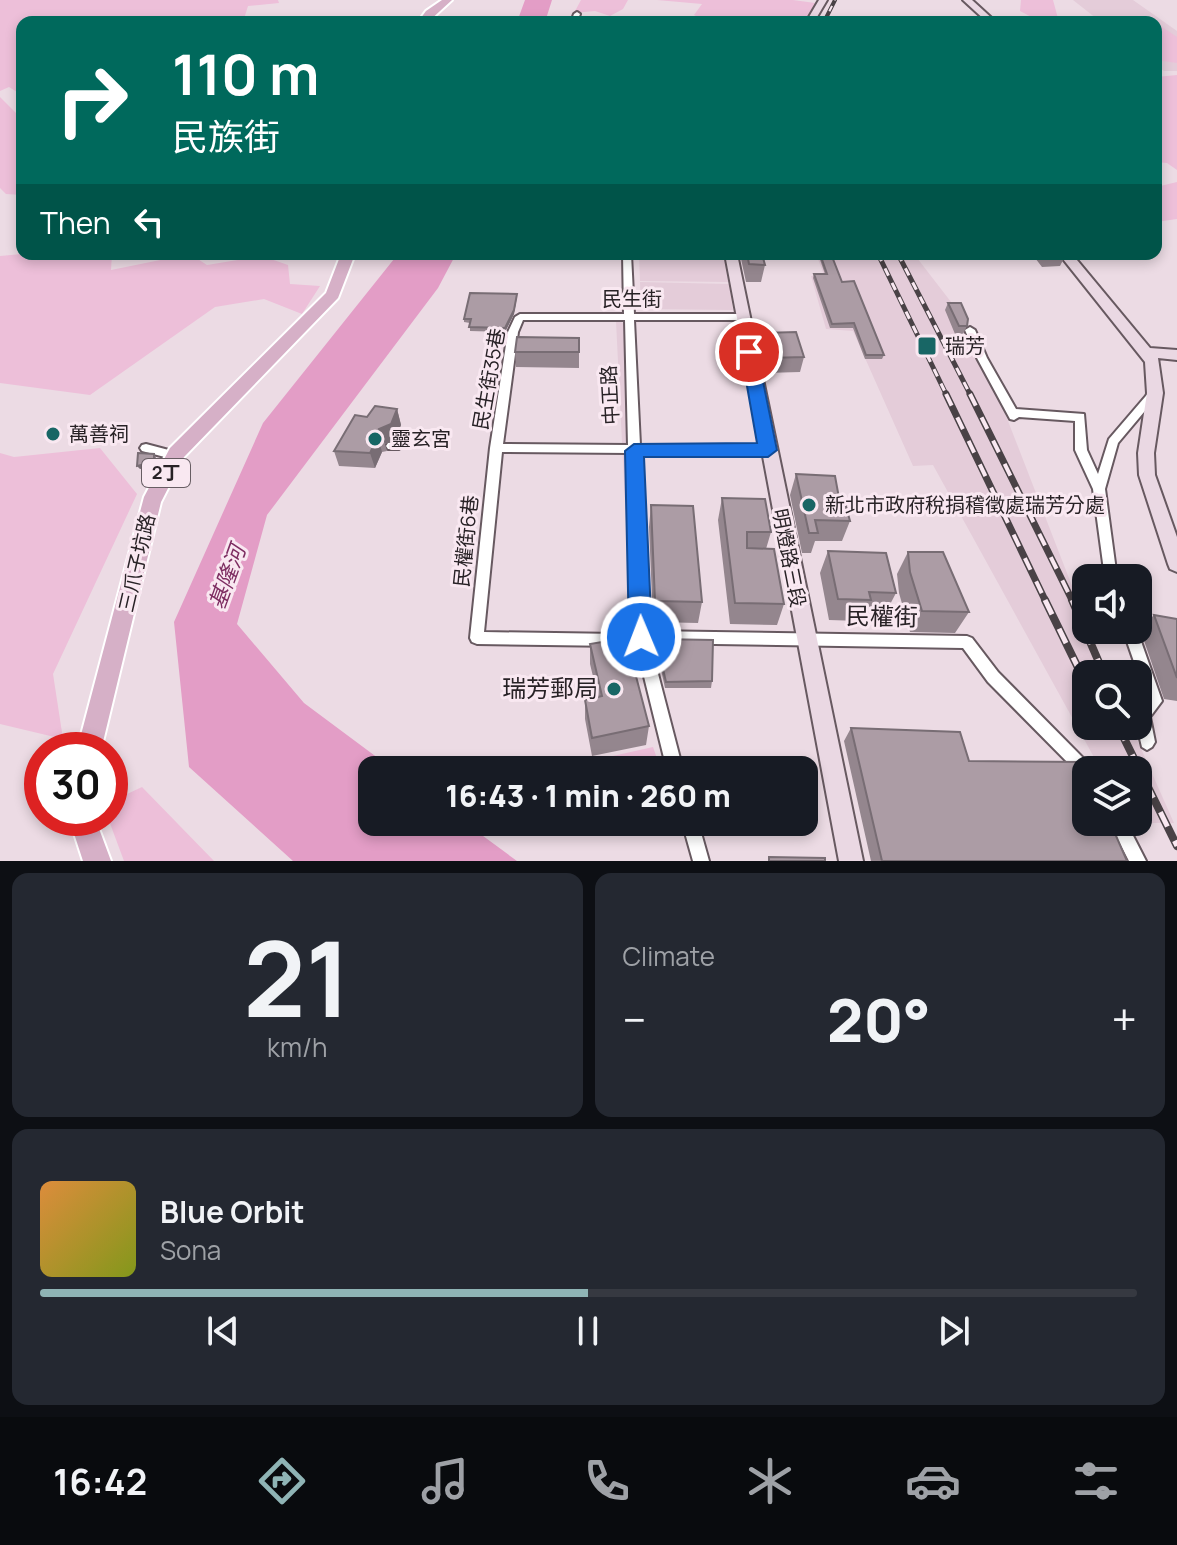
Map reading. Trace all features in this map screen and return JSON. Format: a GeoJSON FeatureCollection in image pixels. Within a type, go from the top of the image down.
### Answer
{"type":"FeatureCollection","features":[{"type":"Feature","properties":{"kind":"main road"},"geometry":{"type":"LineString","coordinates":[[427,16],[448,0]]}},
{"type":"Feature","properties":{"kind":"main road","name":"三爪子坑路"},"geometry":{"type":"LineString","coordinates":[[94,732],[151,502],[176,456],[333,295],[346,260]]}},
{"type":"Feature","properties":{"kind":"main road"},"geometry":{"type":"LineString","coordinates":[[88,836],[97,861]]}},
{"type":"Feature","properties":{"kind":"street"},"geometry":{"type":"LineString","coordinates":[[967,0],[985,16]]}},
{"type":"Feature","properties":{"kind":"street","name":"中正路"},"geometry":{"type":"LineString","coordinates":[[627,260],[641,637],[671,756]]}},
{"type":"Feature","properties":{"kind":"street","name":"明燈路三段"},"geometry":{"type":"LineString","coordinates":[[732,260],[851,861]]}},
{"type":"Feature","properties":{"kind":"street"},"geometry":{"type":"LineString","coordinates":[[1070,260],[1149,353],[1152,361],[1155,393],[1146,453],[1147,475],[1177,564]]}},
{"type":"Feature","properties":{"kind":"street","name":"民生街"},"geometry":{"type":"LineString","coordinates":[[520,317],[743,317]]}},
{"type":"Feature","properties":{"kind":"street","name":"民生街35巷"},"geometry":{"type":"LineString","coordinates":[[496,448],[513,332],[520,317]]}},
{"type":"Feature","properties":{"kind":"street"},"geometry":{"type":"LineString","coordinates":[[970,330],[1014,415],[1080,417],[1081,450],[1099,489],[1109,564]]}},
{"type":"Feature","properties":{"kind":"street"},"geometry":{"type":"LineString","coordinates":[[1149,353],[1177,355]]}},
{"type":"Feature","properties":{"kind":"street"},"geometry":{"type":"LineString","coordinates":[[1099,489],[1113,442],[1155,393]]}},
{"type":"Feature","properties":{"kind":"street"},"geometry":{"type":"LineString","coordinates":[[146,448],[176,456]]}},
{"type":"Feature","properties":{"kind":"street"},"geometry":{"type":"LineString","coordinates":[[496,448],[768,450]]}},
{"type":"Feature","properties":{"kind":"street","name":"民權街6巷"},"geometry":{"type":"LineString","coordinates":[[477,638],[496,448]]}},
{"type":"Feature","properties":{"kind":"street","name":"民權街"},"geometry":{"type":"LineString","coordinates":[[477,638],[967,642],[993,677],[1072,757]]}},
{"type":"Feature","properties":{"kind":"street"},"geometry":{"type":"LineString","coordinates":[[1135,644],[1155,701],[1142,715],[1147,742]]}},
{"type":"Feature","properties":{"kind":"street"},"geometry":{"type":"LineString","coordinates":[[694,836],[701,861]]}},
{"type":"Feature","properties":{"kind":"street"},"geometry":{"type":"LineString","coordinates":[[1125,836],[1138,861]]}},
{"type":"Feature","properties":{"kind":"shaded area"},"geometry":{"type":"Polygon","coordinates":[[[0,0],[278,0],[279,3],[248,6],[245,16],[16,16],[16,91],[9,87],[0,91],[0,0]]]}},
{"type":"Feature","properties":{"kind":"shaded area"},"geometry":{"type":"Polygon","coordinates":[[[581,0],[628,0],[623,9],[610,16],[595,11],[574,13],[581,0]]]}},
{"type":"Feature","properties":{"kind":"shaded area"},"geometry":{"type":"Polygon","coordinates":[[[657,0],[793,0],[815,3],[807,16],[694,15],[702,4],[657,0]]]}},
{"type":"Feature","properties":{"kind":"shaded area"},"geometry":{"type":"Polygon","coordinates":[[[1021,0],[1053,0],[1057,16],[1030,16],[1020,11],[1021,0]]]}},
{"type":"Feature","properties":{"kind":"shaded area"},"geometry":{"type":"Polygon","coordinates":[[[1073,0],[1133,0],[1156,16],[1093,16],[1073,0]]]}},
{"type":"Feature","properties":{"kind":"shaded area"},"geometry":{"type":"Polygon","coordinates":[[[1162,20],[1177,31],[1177,71],[1164,71],[1162,20]]]}},
{"type":"Feature","properties":{"kind":"shaded area"},"geometry":{"type":"Polygon","coordinates":[[[1162,27],[1177,37],[1177,63],[1162,61],[1162,27]]]}},
{"type":"Feature","properties":{"kind":"shaded area"},"geometry":{"type":"Polygon","coordinates":[[[1177,75],[1177,170],[1162,163],[1162,76],[1177,75]]]}},
{"type":"Feature","properties":{"kind":"shaded area"},"geometry":{"type":"Polygon","coordinates":[[[0,97],[16,113],[16,195],[6,194],[0,188],[0,97]]]}},
{"type":"Feature","properties":{"kind":"shaded area"},"geometry":{"type":"Polygon","coordinates":[[[1177,182],[1177,219],[1162,221],[1162,186],[1177,182]]]}},
{"type":"Feature","properties":{"kind":"shaded area"},"geometry":{"type":"Polygon","coordinates":[[[16,255],[16,260],[112,260],[111,270],[160,260],[199,260],[207,265],[238,260],[274,260],[288,265],[290,284],[320,286],[302,314],[264,299],[215,307],[90,395],[0,383],[0,256],[16,255]]]}},
{"type":"Feature","properties":{"kind":"shaded area"},"geometry":{"type":"Polygon","coordinates":[[[639,260],[727,260],[730,282],[640,281],[639,260]]]}},
{"type":"Feature","properties":{"kind":"shaded area"},"geometry":{"type":"Polygon","coordinates":[[[818,260],[919,260],[958,311],[969,334],[967,342],[971,351],[1008,421],[1072,586],[1072,644],[1095,644],[1101,660],[1072,660],[1072,717],[933,465],[913,466],[853,331],[826,329],[811,276],[824,275],[818,260]]]}},
{"type":"Feature","properties":{"kind":"shaded area"},"geometry":{"type":"Polygon","coordinates":[[[640,282],[729,284],[733,310],[641,309],[640,282]]]}},
{"type":"Feature","properties":{"kind":"shaded area"},"geometry":{"type":"Polygon","coordinates":[[[616,321],[632,325],[646,499],[651,625],[631,624],[616,321]]]}},
{"type":"Feature","properties":{"kind":"shaded area"},"geometry":{"type":"Polygon","coordinates":[[[100,448],[137,494],[53,674],[62,732],[34,732],[0,724],[0,453],[14,457],[100,448]]]}},
{"type":"Feature","properties":{"kind":"shaded area"},"geometry":{"type":"Polygon","coordinates":[[[1084,740],[1137,740],[1144,756],[1093,756],[1084,740]]]}},
{"type":"Feature","properties":{"kind":"shaded area"},"geometry":{"type":"Polygon","coordinates":[[[653,747],[656,756],[613,756],[653,747]]]}},
{"type":"Feature","properties":{"kind":"shaded area"},"geometry":{"type":"Polygon","coordinates":[[[1152,773],[1174,823],[1152,823],[1152,773]]]}},
{"type":"Feature","properties":{"kind":"shaded area"},"geometry":{"type":"Polygon","coordinates":[[[142,787],[214,861],[124,861],[115,836],[128,836],[128,794],[142,787]]]}},
{"type":"Feature","properties":{"kind":"water"},"geometry":{"type":"Polygon","coordinates":[[[525,0],[552,0],[547,16],[519,16],[525,0]]]}},
{"type":"Feature","properties":{"kind":"water","name":"基隆河"},"geometry":{"type":"Polygon","coordinates":[[[393,260],[453,260],[438,288],[267,515],[237,624],[304,703],[375,756],[358,756],[358,836],[483,836],[517,861],[293,861],[189,767],[174,622],[263,423],[393,260]]]}},
{"type":"Feature","properties":{"kind":"building"},"geometry":{"type":"Polygon","coordinates":[[[748,260],[764,260],[765,265],[749,264],[748,260]]]}},
{"type":"Feature","properties":{"kind":"building"},"geometry":{"type":"Polygon","coordinates":[[[822,260],[833,260],[842,282],[854,281],[884,355],[866,355],[854,323],[832,324],[814,274],[827,274],[822,260]]]}},
{"type":"Feature","properties":{"kind":"building"},"geometry":{"type":"Polygon","coordinates":[[[470,293],[517,294],[514,310],[505,328],[469,327],[471,319],[464,319],[470,293]]]}},
{"type":"Feature","properties":{"kind":"building"},"geometry":{"type":"Polygon","coordinates":[[[948,303],[961,303],[968,319],[967,326],[959,326],[948,303]]]}},
{"type":"Feature","properties":{"kind":"building"},"geometry":{"type":"Polygon","coordinates":[[[796,332],[804,357],[768,358],[763,333],[796,332]]]}},
{"type":"Feature","properties":{"kind":"building"},"geometry":{"type":"Polygon","coordinates":[[[517,337],[579,338],[579,352],[515,352],[517,337]]]}},
{"type":"Feature","properties":{"kind":"building"},"geometry":{"type":"Polygon","coordinates":[[[375,406],[397,409],[391,424],[379,429],[382,436],[378,437],[370,453],[334,451],[355,415],[367,417],[375,406]]]}},
{"type":"Feature","properties":{"kind":"building"},"geometry":{"type":"Polygon","coordinates":[[[138,453],[154,454],[154,462],[137,466],[138,453]]]}},
{"type":"Feature","properties":{"kind":"building"},"geometry":{"type":"Polygon","coordinates":[[[796,474],[835,476],[839,498],[844,499],[850,521],[815,520],[818,533],[809,533],[796,474]]]}},
{"type":"Feature","properties":{"kind":"building"},"geometry":{"type":"Polygon","coordinates":[[[722,498],[765,499],[771,532],[747,532],[747,548],[774,549],[784,604],[735,603],[722,498]]]}},
{"type":"Feature","properties":{"kind":"building"},"geometry":{"type":"Polygon","coordinates":[[[651,505],[693,506],[702,602],[655,601],[651,505]]]}},
{"type":"Feature","properties":{"kind":"building"},"geometry":{"type":"Polygon","coordinates":[[[828,551],[886,553],[896,593],[869,592],[871,600],[838,599],[828,551]]]}},
{"type":"Feature","properties":{"kind":"building"},"geometry":{"type":"Polygon","coordinates":[[[908,552],[943,552],[969,612],[922,611],[910,572],[908,552]]]}},
{"type":"Feature","properties":{"kind":"building"},"geometry":{"type":"Polygon","coordinates":[[[1154,615],[1177,619],[1177,678],[1154,615]]]}},
{"type":"Feature","properties":{"kind":"building","name":"瑞芳郵局"},"geometry":{"type":"Polygon","coordinates":[[[626,638],[649,726],[592,738],[585,700],[602,696],[590,644],[626,638]]]}},
{"type":"Feature","properties":{"kind":"building"},"geometry":{"type":"Polygon","coordinates":[[[656,639],[713,640],[712,681],[666,682],[656,639]]]}},
{"type":"Feature","properties":{"kind":"building"},"geometry":{"type":"Polygon","coordinates":[[[851,728],[960,732],[969,761],[1072,762],[1072,836],[1116,836],[1127,861],[882,861],[851,728]]]}},
{"type":"Feature","properties":{"kind":"building"},"geometry":{"type":"Polygon","coordinates":[[[769,857],[825,858],[825,861],[769,861],[769,857]]]}},
{"type":"Feature","properties":{"kind":"railway"},"geometry":{"type":"LineString","coordinates":[[827,16],[835,0]]}},
{"type":"Feature","properties":{"kind":"railway"},"geometry":{"type":"LineString","coordinates":[[881,260],[947,396]]}},
{"type":"Feature","properties":{"kind":"railway"},"geometry":{"type":"LineString","coordinates":[[901,260],[971,395]]}},
{"type":"Feature","properties":{"kind":"railway"},"geometry":{"type":"LineString","coordinates":[[946,394],[1046,602]]}},
{"type":"Feature","properties":{"kind":"railway"},"geometry":{"type":"LineString","coordinates":[[971,395],[1072,600]]}},
{"type":"Feature","properties":{"kind":"railway"},"geometry":{"type":"LineString","coordinates":[[1045,600],[1074,660]]}},
{"type":"Feature","properties":{"kind":"railway"},"geometry":{"type":"LineString","coordinates":[[1091,644],[1098,660]]}},
{"type":"Feature","properties":{"kind":"railway"},"geometry":{"type":"LineString","coordinates":[[1125,740],[1177,846]]}},
{"type":"Feature","properties":{"kind":"place","name":"瑞芳"},"geometry":{"type":"Point","coordinates":[927,346]}},
{"type":"Feature","properties":{"kind":"place","name":"萬善祠"},"geometry":{"type":"Point","coordinates":[53,434]}},
{"type":"Feature","properties":{"kind":"place","name":"靈玄宮"},"geometry":{"type":"Point","coordinates":[375,439]}},
{"type":"Feature","properties":{"kind":"place","name":"新北市政府稅捐稽徵處瑞芳分處"},"geometry":{"type":"Point","coordinates":[809,505]}},
{"type":"Feature","properties":{"kind":"place","name":"瑞芳郵局"},"geometry":{"type":"Point","coordinates":[614,689]}},
{"type":"Feature","properties":{"kind":"route"},"geometry":{"type":"LineString","coordinates":[[641,637],[634,451],[768,450],[749,352]]}}]}
